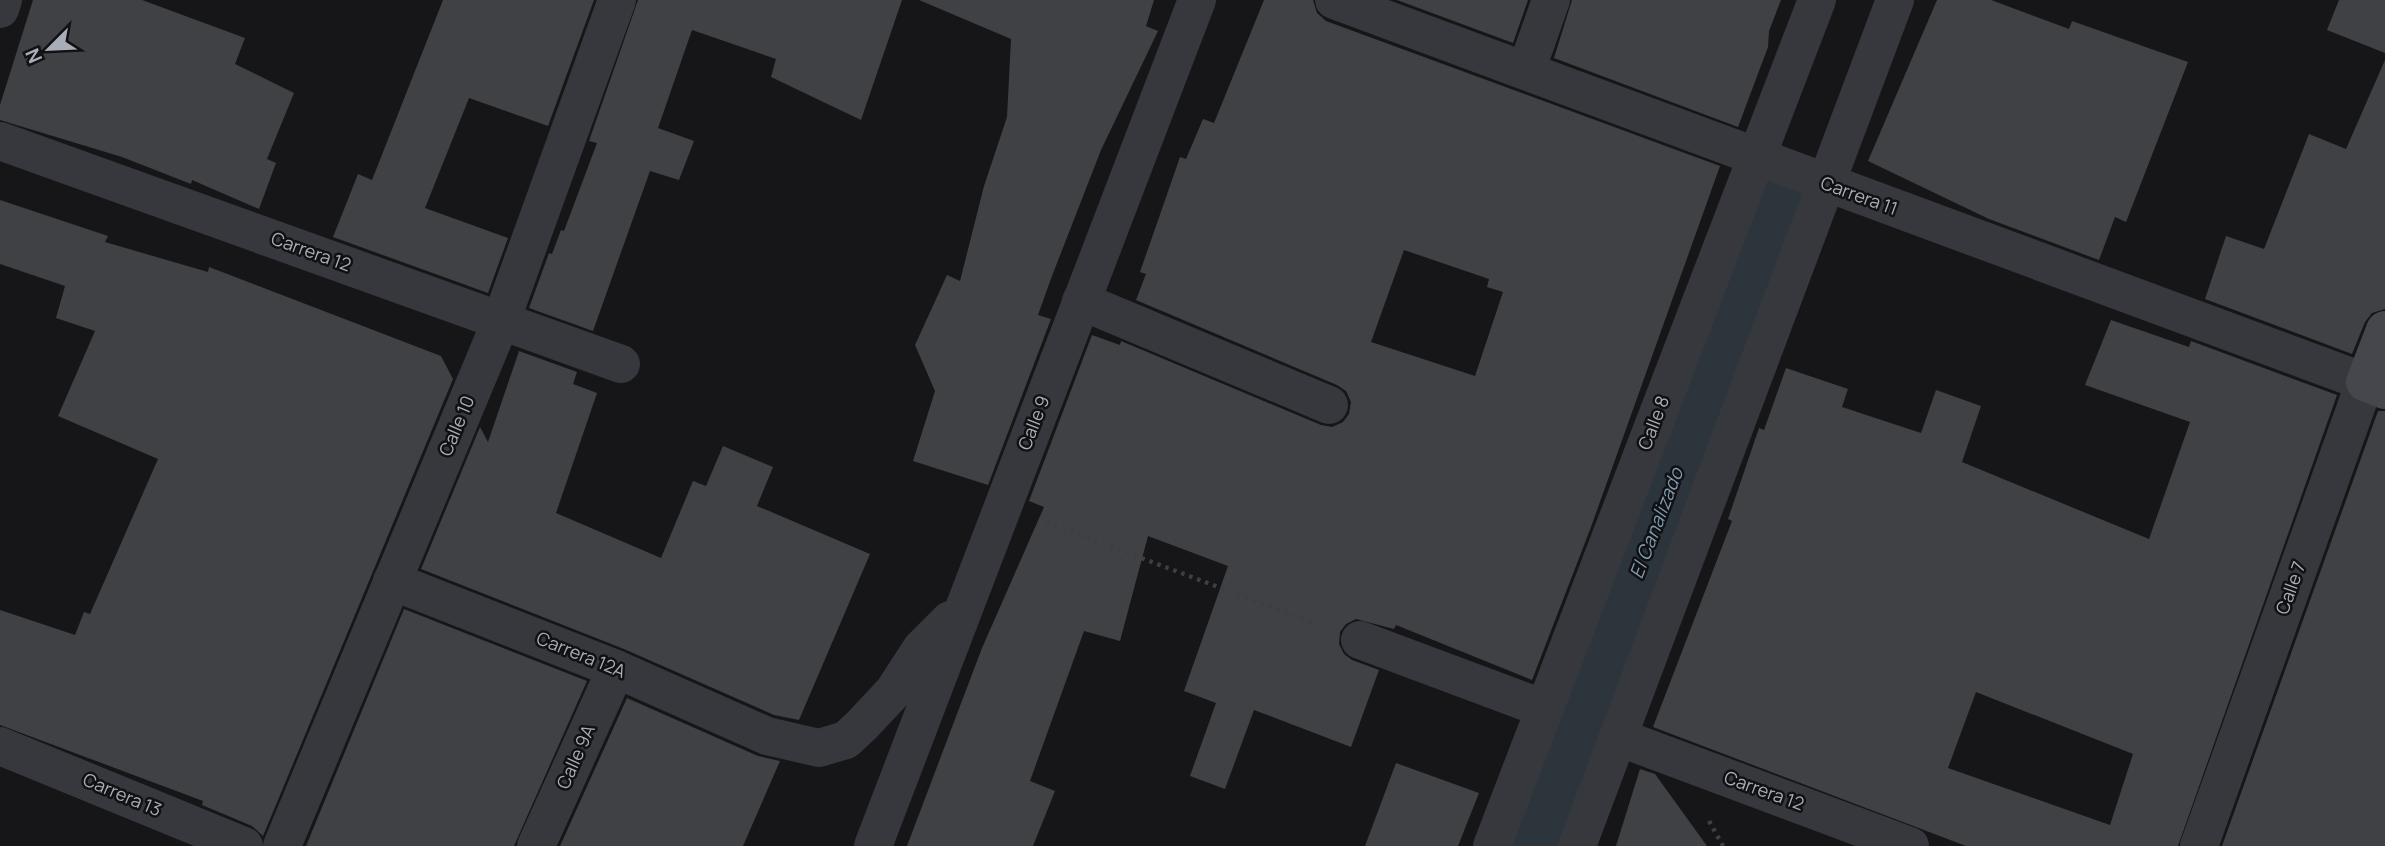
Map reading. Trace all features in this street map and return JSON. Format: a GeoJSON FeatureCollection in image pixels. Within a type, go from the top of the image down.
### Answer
{"type":"FeatureCollection","features":[{"type":"Feature","properties":{"kind":"main road","name":"Calle 7"},"geometry":{"type":"LineString","coordinates":[[2375,386],[2385,330]]}},
{"type":"Feature","properties":{"kind":"street"},"geometry":{"type":"LineString","coordinates":[[0,9],[3,0]]}},
{"type":"Feature","properties":{"kind":"street","name":"Calle 10"},"geometry":{"type":"LineString","coordinates":[[282,846],[501,321],[617,0]]}},
{"type":"Feature","properties":{"kind":"street","name":"Calle 9"},"geometry":{"type":"LineString","coordinates":[[873,846],[1197,0]]}},
{"type":"Feature","properties":{"kind":"street","name":"Carrera 11"},"geometry":{"type":"LineString","coordinates":[[1334,0],[2375,386]]}},
{"type":"Feature","properties":{"kind":"street"},"geometry":{"type":"LineString","coordinates":[[1526,71],[1551,0]]}},
{"type":"Feature","properties":{"kind":"street","name":"Calle 8"},"geometry":{"type":"LineString","coordinates":[[1492,846],[1817,0]]}},
{"type":"Feature","properties":{"kind":"street"},"geometry":{"type":"LineString","coordinates":[[1577,846],[1895,0]]}},
{"type":"Feature","properties":{"kind":"street","name":"Carrera 12"},"geometry":{"type":"LineString","coordinates":[[0,141],[621,364]]}},
{"type":"Feature","properties":{"kind":"street"},"geometry":{"type":"LineString","coordinates":[[1081,301],[1329,405]]}},
{"type":"Feature","properties":{"kind":"street","name":"Calle 7"},"geometry":{"type":"LineString","coordinates":[[2199,846],[2375,386]]}},
{"type":"Feature","properties":{"kind":"street","name":"Carrera 12A"},"geometry":{"type":"LineString","coordinates":[[392,581],[616,669],[767,736],[819,748],[846,740],[892,692],[920,649],[963,606]]}},
{"type":"Feature","properties":{"kind":"street"},"geometry":{"type":"LineString","coordinates":[[1360,640],[1545,709]]}},
{"type":"Feature","properties":{"kind":"street","name":"Calle 9A"},"geometry":{"type":"LineString","coordinates":[[536,846],[616,669]]}},
{"type":"Feature","properties":{"kind":"street","name":"Carrera 12"},"geometry":{"type":"LineString","coordinates":[[1618,737],[1910,846]]}},
{"type":"Feature","properties":{"kind":"street","name":"Carrera 13"},"geometry":{"type":"LineString","coordinates":[[0,746],[244,846]]}},
{"type":"Feature","properties":{"kind":"path"},"geometry":{"type":"LineString","coordinates":[[1002,506],[1360,640]]}},
{"type":"Feature","properties":{"kind":"building"},"geometry":{"type":"Polygon","coordinates":[[[33,0],[142,0],[245,38],[235,64],[294,93],[267,159],[276,163],[259,209],[192,180],[191,184],[122,157],[0,120],[0,105],[33,0]]]}},
{"type":"Feature","properties":{"kind":"building"},"geometry":{"type":"Polygon","coordinates":[[[443,0],[594,0],[548,126],[469,98],[425,208],[508,238],[488,293],[333,237],[358,174],[372,180],[443,0]]]}},
{"type":"Feature","properties":{"kind":"building"},"geometry":{"type":"Polygon","coordinates":[[[638,0],[902,0],[861,120],[771,77],[776,59],[692,30],[658,128],[694,141],[679,180],[650,171],[593,331],[529,308],[549,253],[552,254],[561,230],[564,231],[597,143],[589,141],[638,0]]]}},
{"type":"Feature","properties":{"kind":"building"},"geometry":{"type":"Polygon","coordinates":[[[919,0],[1154,0],[1146,26],[1158,31],[1101,150],[1052,276],[1038,315],[1051,319],[988,485],[913,461],[935,391],[915,345],[947,275],[960,281],[984,186],[1007,117],[1011,39],[919,0]]]}},
{"type":"Feature","properties":{"kind":"building"},"geometry":{"type":"Polygon","coordinates":[[[1264,0],[1313,0],[1317,13],[1326,21],[1720,166],[1591,527],[1532,680],[1396,625],[1394,629],[1356,619],[1346,624],[1340,632],[1339,644],[1344,654],[1352,660],[1379,670],[1351,747],[1254,710],[1225,789],[1190,776],[1216,703],[1184,691],[1228,566],[1148,536],[1120,641],[1084,631],[1030,781],[1055,791],[1033,846],[907,846],[982,648],[1044,507],[1029,501],[1092,335],[1120,345],[1121,341],[1321,425],[1332,427],[1343,422],[1349,414],[1351,402],[1346,391],[1337,385],[1136,300],[1146,274],[1140,272],[1180,157],[1186,159],[1203,119],[1214,123],[1264,0]],[[1404,250],[1371,342],[1475,376],[1503,292],[1487,287],[1489,279],[1404,250]]]}},
{"type":"Feature","properties":{"kind":"building"},"geometry":{"type":"Polygon","coordinates":[[[1397,0],[1528,0],[1513,43],[1397,0]]]}},
{"type":"Feature","properties":{"kind":"building"},"geometry":{"type":"Polygon","coordinates":[[[1572,0],[1781,0],[1769,31],[1768,47],[1738,127],[1554,58],[1572,0]]]}},
{"type":"Feature","properties":{"kind":"building"},"geometry":{"type":"Polygon","coordinates":[[[1937,0],[1991,0],[2069,29],[2072,21],[2188,62],[2126,222],[2115,217],[2099,260],[1989,219],[1868,161],[1937,0]]]}},
{"type":"Feature","properties":{"kind":"building"},"geometry":{"type":"Polygon","coordinates":[[[2339,0],[2385,0],[2385,53],[2327,30],[2339,0]]]}},
{"type":"Feature","properties":{"kind":"building"},"geometry":{"type":"Polygon","coordinates":[[[2385,60],[2385,309],[2372,313],[2365,322],[2352,354],[2205,299],[2226,236],[2264,249],[2309,134],[2346,149],[2385,60]]]}},
{"type":"Feature","properties":{"kind":"building"},"geometry":{"type":"Polygon","coordinates":[[[0,200],[108,236],[105,242],[208,272],[209,267],[441,356],[453,379],[263,836],[252,826],[202,805],[203,801],[0,725],[0,610],[75,635],[84,612],[90,614],[158,459],[58,416],[95,331],[56,318],[65,286],[0,264],[0,200]]]}},
{"type":"Feature","properties":{"kind":"building"},"geometry":{"type":"Polygon","coordinates":[[[2111,320],[2189,347],[2191,341],[2337,395],[2178,846],[1966,846],[1653,727],[1732,521],[1728,519],[1759,428],[1764,430],[1786,368],[1848,389],[1842,407],[1921,433],[1936,390],[1981,406],[1962,462],[2149,539],[2190,422],[2085,385],[2111,320]],[[1976,692],[1948,768],[2110,825],[2133,754],[1976,692]]]}},
{"type":"Feature","properties":{"kind":"building"},"geometry":{"type":"Polygon","coordinates":[[[519,351],[577,372],[573,384],[597,393],[556,513],[661,558],[693,481],[706,486],[723,446],[773,467],[757,506],[870,554],[799,720],[774,715],[624,649],[421,569],[480,427],[488,442],[519,351]]]}},
{"type":"Feature","properties":{"kind":"building"},"geometry":{"type":"Polygon","coordinates":[[[2378,411],[2385,411],[2385,846],[2222,846],[2378,411]]]}},
{"type":"Feature","properties":{"kind":"building"},"geometry":{"type":"Polygon","coordinates":[[[404,609],[587,681],[514,846],[306,846],[404,609]]]}},
{"type":"Feature","properties":{"kind":"building"},"geometry":{"type":"Polygon","coordinates":[[[627,698],[758,756],[780,761],[743,846],[560,846],[627,698]]]}},
{"type":"Feature","properties":{"kind":"building"},"geometry":{"type":"Polygon","coordinates":[[[1396,763],[1479,793],[1458,846],[1365,846],[1396,763]]]}},
{"type":"Feature","properties":{"kind":"building"},"geometry":{"type":"Polygon","coordinates":[[[1640,769],[1655,774],[1707,846],[1616,846],[1640,769]]]}},
{"type":"Feature","properties":{"kind":"waterway","name":"El Canalizado"},"geometry":{"type":"LineString","coordinates":[[1533,846],[1779,199]]}}]}
